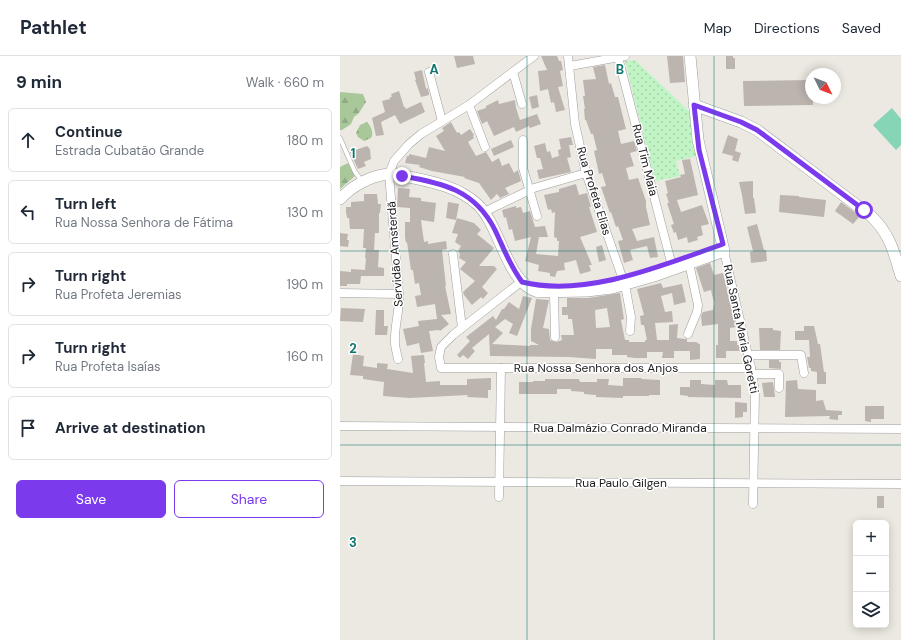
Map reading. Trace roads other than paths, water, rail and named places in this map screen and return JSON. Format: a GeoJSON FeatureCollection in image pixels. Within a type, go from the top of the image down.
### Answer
{"type":"FeatureCollection","features":[{"type":"Feature","properties":{"kind":"street"},"geometry":{"type":"LineString","coordinates":[[389,174],[394,161],[409,144],[421,134],[469,105],[534,56]]}},
{"type":"Feature","properties":{"kind":"street","name":"Rua Profeta Elias"},"geometry":{"type":"LineString","coordinates":[[568,56],[575,124],[586,173],[624,281],[631,317],[630,331]]}},
{"type":"Feature","properties":{"kind":"street"},"geometry":{"type":"LineString","coordinates":[[690,56],[699,150],[724,247]]}},
{"type":"Feature","properties":{"kind":"street"},"geometry":{"type":"LineString","coordinates":[[570,66],[622,57]]}},
{"type":"Feature","properties":{"kind":"street","name":"Rua Tim Maia"},"geometry":{"type":"LineString","coordinates":[[622,57],[671,262]]}},
{"type":"Feature","properties":{"kind":"street"},"geometry":{"type":"LineString","coordinates":[[429,72],[442,121]]}},
{"type":"Feature","properties":{"kind":"street"},"geometry":{"type":"LineString","coordinates":[[512,72],[522,104]]}},
{"type":"Feature","properties":{"kind":"street"},"geometry":{"type":"LineString","coordinates":[[469,105],[485,147]]}},
{"type":"Feature","properties":{"kind":"street"},"geometry":{"type":"LineString","coordinates":[[694,105],[741,122],[757,130],[871,216],[887,236],[901,276]]}},
{"type":"Feature","properties":{"kind":"street"},"geometry":{"type":"LineString","coordinates":[[523,140],[523,168],[537,216]]}},
{"type":"Feature","properties":{"kind":"street"},"geometry":{"type":"LineString","coordinates":[[484,212],[530,190],[586,173]]}},
{"type":"Feature","properties":{"kind":"street"},"geometry":{"type":"LineString","coordinates":[[340,199],[362,181],[389,174],[421,179],[454,189],[470,198],[484,212],[495,231],[510,265],[522,282],[531,290],[538,292],[554,293],[600,289],[671,262],[724,247]]}},
{"type":"Feature","properties":{"kind":"street","name":"Servidão Amsterdã"},"geometry":{"type":"LineString","coordinates":[[389,174],[399,294],[399,312],[395,337],[398,359]]}},
{"type":"Feature","properties":{"kind":"street"},"geometry":{"type":"LineString","coordinates":[[462,328],[522,282],[556,286],[624,281],[689,264],[724,247]]}},
{"type":"Feature","properties":{"kind":"street","name":"Rua Santa Maria Goretti"},"geometry":{"type":"LineString","coordinates":[[724,247],[752,371],[755,392],[753,504]]}},
{"type":"Feature","properties":{"kind":"street"},"geometry":{"type":"LineString","coordinates":[[453,254],[462,328]]}},
{"type":"Feature","properties":{"kind":"street"},"geometry":{"type":"LineString","coordinates":[[688,334],[697,312],[698,305],[689,264]]}},
{"type":"Feature","properties":{"kind":"street"},"geometry":{"type":"LineString","coordinates":[[340,293],[399,294]]}},
{"type":"Feature","properties":{"kind":"street"},"geometry":{"type":"LineString","coordinates":[[554,293],[555,337]]}},
{"type":"Feature","properties":{"kind":"street","name":"Rua Nossa Senhora dos Anjos"},"geometry":{"type":"LineString","coordinates":[[462,328],[441,347],[439,357],[441,368],[752,371],[779,374],[780,388]]}},
{"type":"Feature","properties":{"kind":"street"},"geometry":{"type":"LineString","coordinates":[[748,355],[801,355],[804,373]]}},
{"type":"Feature","properties":{"kind":"street"},"geometry":{"type":"LineString","coordinates":[[499,497],[501,368]]}},
{"type":"Feature","properties":{"kind":"street","name":"Rua Dalmázio Conrado Miranda"},"geometry":{"type":"LineString","coordinates":[[340,426],[901,429]]}},
{"type":"Feature","properties":{"kind":"street","name":"Rua Paulo Gilgen"},"geometry":{"type":"LineString","coordinates":[[340,481],[901,484]]}},
{"type":"Feature","properties":{"kind":"lane"},"geometry":{"type":"LineString","coordinates":[[340,138],[355,172],[362,181]]}}]}
